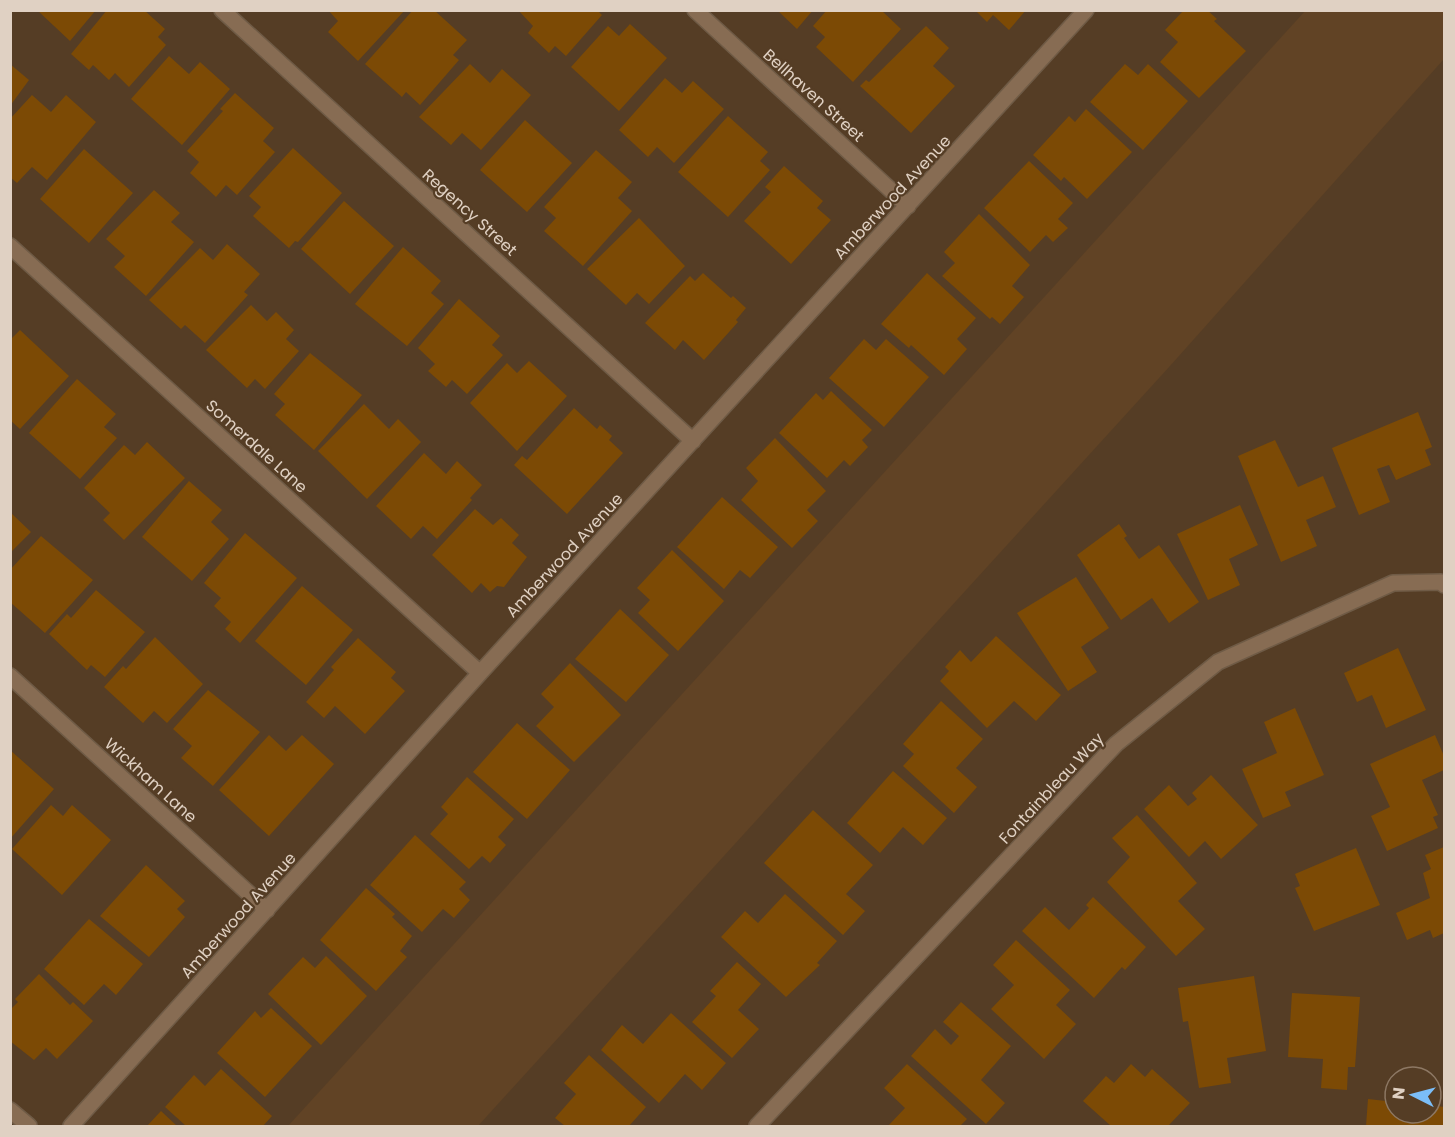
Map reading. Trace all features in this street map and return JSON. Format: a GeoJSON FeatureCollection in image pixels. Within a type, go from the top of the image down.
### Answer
{"type":"FeatureCollection","features":[{"type":"Feature","properties":{"kind":"street","name":"Regency Street"},"geometry":{"type":"LineString","coordinates":[[222,10],[693,441]]}},
{"type":"Feature","properties":{"kind":"street","name":"Bellhaven Street"},"geometry":{"type":"LineString","coordinates":[[695,10],[908,206]]}},
{"type":"Feature","properties":{"kind":"street","name":"Amberwood Avenue"},"geometry":{"type":"LineString","coordinates":[[71,1126],[480,673],[1086,10]]}},
{"type":"Feature","properties":{"kind":"street","name":"Somerdale Lane"},"geometry":{"type":"LineString","coordinates":[[10,246],[480,673]]}},
{"type":"Feature","properties":{"kind":"street","name":"Fontainbleau Way"},"geometry":{"type":"LineString","coordinates":[[757,1126],[1116,744],[1218,662],[1393,583],[1443,584]]}},
{"type":"Feature","properties":{"kind":"street","name":"Wickham Lane"},"geometry":{"type":"LineString","coordinates":[[10,676],[267,910]]}},
{"type":"Feature","properties":{"kind":"street"},"geometry":{"type":"LineString","coordinates":[[10,1110],[28,1126]]}},
{"type":"Feature","properties":{"kind":"shaded area"},"geometry":{"type":"Polygon","coordinates":[[[1306,10],[1444,11],[1444,59],[1170,366],[478,1126],[288,1126],[1306,10]]]}},
{"type":"Feature","properties":{"kind":"building"},"geometry":{"type":"Polygon","coordinates":[[[37,10],[96,10],[70,41],[37,10]]]}},
{"type":"Feature","properties":{"kind":"building"},"geometry":{"type":"Polygon","coordinates":[[[107,10],[144,10],[165,29],[158,37],[166,45],[129,87],[115,73],[109,80],[93,65],[89,70],[71,54],[107,10]]]}},
{"type":"Feature","properties":{"kind":"building"},"geometry":{"type":"Polygon","coordinates":[[[328,10],[405,10],[358,61],[328,32],[338,21],[328,10]]]}},
{"type":"Feature","properties":{"kind":"building"},"geometry":{"type":"Polygon","coordinates":[[[413,10],[434,10],[467,40],[453,55],[459,60],[420,105],[406,92],[402,97],[365,64],[413,10]]]}},
{"type":"Feature","properties":{"kind":"building"},"geometry":{"type":"Polygon","coordinates":[[[518,10],[597,10],[602,15],[566,56],[555,46],[549,53],[528,33],[533,26],[518,10]]]}},
{"type":"Feature","properties":{"kind":"building"},"geometry":{"type":"Polygon","coordinates":[[[777,10],[813,10],[797,29],[777,10]]]}},
{"type":"Feature","properties":{"kind":"building"},"geometry":{"type":"Polygon","coordinates":[[[827,10],[881,10],[901,29],[853,82],[816,47],[825,37],[813,26],[827,10]]]}},
{"type":"Feature","properties":{"kind":"building"},"geometry":{"type":"Polygon","coordinates":[[[975,10],[1026,10],[1009,30],[993,15],[987,22],[975,10]]]}},
{"type":"Feature","properties":{"kind":"building"},"geometry":{"type":"Polygon","coordinates":[[[1184,10],[1207,10],[1217,19],[1214,21],[1246,51],[1199,98],[1160,62],[1178,42],[1165,30],[1184,10]]]}},
{"type":"Feature","properties":{"kind":"building"},"geometry":{"type":"Polygon","coordinates":[[[630,24],[667,58],[619,111],[571,67],[608,26],[619,36],[630,24]]]}},
{"type":"Feature","properties":{"kind":"building"},"geometry":{"type":"Polygon","coordinates":[[[926,26],[949,48],[933,66],[955,86],[911,133],[860,86],[866,80],[869,82],[926,26]]]}},
{"type":"Feature","properties":{"kind":"building"},"geometry":{"type":"Polygon","coordinates":[[[169,56],[189,74],[200,62],[230,89],[182,145],[131,99],[169,56]]]}},
{"type":"Feature","properties":{"kind":"building"},"geometry":{"type":"Polygon","coordinates":[[[10,64],[29,80],[10,106],[10,64]]]}},
{"type":"Feature","properties":{"kind":"building"},"geometry":{"type":"Polygon","coordinates":[[[470,64],[490,83],[502,69],[531,95],[481,150],[462,133],[451,145],[419,117],[470,64]]]}},
{"type":"Feature","properties":{"kind":"building"},"geometry":{"type":"Polygon","coordinates":[[[1125,64],[1138,75],[1148,64],[1188,101],[1143,150],[1090,102],[1125,64]]]}},
{"type":"Feature","properties":{"kind":"building"},"geometry":{"type":"Polygon","coordinates":[[[665,78],[682,93],[693,81],[724,109],[674,163],[657,147],[648,157],[619,130],[665,78]]]}},
{"type":"Feature","properties":{"kind":"building"},"geometry":{"type":"Polygon","coordinates":[[[235,93],[274,128],[263,141],[275,152],[237,195],[226,185],[216,197],[190,173],[199,162],[187,151],[223,111],[220,109],[235,93]]]}},
{"type":"Feature","properties":{"kind":"building"},"geometry":{"type":"Polygon","coordinates":[[[32,95],[51,112],[66,95],[96,122],[47,180],[32,167],[17,183],[10,177],[10,119],[32,95]]]}},
{"type":"Feature","properties":{"kind":"building"},"geometry":{"type":"Polygon","coordinates":[[[1086,109],[1132,152],[1087,199],[1064,177],[1061,181],[1033,155],[1069,116],[1075,122],[1086,109]]]}},
{"type":"Feature","properties":{"kind":"building"},"geometry":{"type":"Polygon","coordinates":[[[728,116],[768,152],[760,161],[770,170],[728,217],[678,172],[728,116]]]}},
{"type":"Feature","properties":{"kind":"building"},"geometry":{"type":"Polygon","coordinates":[[[525,120],[572,163],[527,212],[480,170],[525,120]]]}},
{"type":"Feature","properties":{"kind":"building"},"geometry":{"type":"Polygon","coordinates":[[[293,148],[342,193],[298,242],[295,241],[289,248],[253,216],[261,207],[249,196],[293,148]]]}},
{"type":"Feature","properties":{"kind":"building"},"geometry":{"type":"Polygon","coordinates":[[[84,149],[133,193],[89,243],[40,199],[84,149]]]}},
{"type":"Feature","properties":{"kind":"building"},"geometry":{"type":"Polygon","coordinates":[[[596,150],[632,182],[618,198],[632,211],[583,266],[544,231],[556,218],[544,207],[596,150]]]}},
{"type":"Feature","properties":{"kind":"building"},"geometry":{"type":"Polygon","coordinates":[[[1029,161],[1073,203],[1058,219],[1068,228],[1053,242],[1046,235],[1030,252],[984,208],[1029,161]]]}},
{"type":"Feature","properties":{"kind":"building"},"geometry":{"type":"Polygon","coordinates":[[[784,166],[823,201],[817,208],[831,220],[791,264],[744,221],[771,192],[765,187],[784,166]]]}},
{"type":"Feature","properties":{"kind":"building"},"geometry":{"type":"Polygon","coordinates":[[[154,190],[180,213],[171,222],[194,242],[146,296],[114,267],[125,256],[106,239],[154,190]]]}},
{"type":"Feature","properties":{"kind":"building"},"geometry":{"type":"Polygon","coordinates":[[[344,201],[394,246],[350,294],[301,249],[344,201]]]}},
{"type":"Feature","properties":{"kind":"building"},"geometry":{"type":"Polygon","coordinates":[[[979,214],[1030,265],[1012,286],[1024,297],[1000,324],[992,317],[990,319],[942,276],[955,263],[944,252],[979,214]]]}},
{"type":"Feature","properties":{"kind":"building"},"geometry":{"type":"Polygon","coordinates":[[[639,218],[685,266],[649,304],[637,293],[626,305],[587,269],[639,218]]]}},
{"type":"Feature","properties":{"kind":"building"},"geometry":{"type":"Polygon","coordinates":[[[227,244],[260,274],[244,292],[248,295],[205,343],[185,325],[181,329],[149,300],[200,248],[213,260],[227,244]]]}},
{"type":"Feature","properties":{"kind":"building"},"geometry":{"type":"Polygon","coordinates":[[[403,247],[441,281],[431,293],[444,304],[407,346],[355,304],[403,247]]]}},
{"type":"Feature","properties":{"kind":"building"},"geometry":{"type":"Polygon","coordinates":[[[703,273],[746,308],[736,320],[738,322],[704,360],[683,340],[675,350],[645,323],[690,276],[695,281],[703,273]]]}},
{"type":"Feature","properties":{"kind":"building"},"geometry":{"type":"Polygon","coordinates":[[[927,273],[976,318],[957,339],[967,349],[944,375],[911,345],[909,348],[881,324],[927,273]]]}},
{"type":"Feature","properties":{"kind":"building"},"geometry":{"type":"Polygon","coordinates":[[[459,299],[500,336],[492,345],[503,355],[467,394],[452,380],[446,387],[428,371],[435,364],[418,348],[459,299]]]}},
{"type":"Feature","properties":{"kind":"building"},"geometry":{"type":"Polygon","coordinates":[[[251,305],[267,321],[276,312],[294,330],[286,339],[299,351],[265,389],[255,379],[247,388],[206,350],[251,305]]]}},
{"type":"Feature","properties":{"kind":"building"},"geometry":{"type":"Polygon","coordinates":[[[20,330],[69,376],[20,429],[10,420],[10,340],[20,330]]]}},
{"type":"Feature","properties":{"kind":"building"},"geometry":{"type":"Polygon","coordinates":[[[864,339],[876,350],[886,339],[929,377],[884,427],[829,378],[864,339]]]}},
{"type":"Feature","properties":{"kind":"building"},"geometry":{"type":"Polygon","coordinates":[[[310,353],[362,395],[314,450],[275,415],[285,404],[274,394],[310,353]]]}},
{"type":"Feature","properties":{"kind":"building"},"geometry":{"type":"Polygon","coordinates":[[[529,361],[567,396],[517,451],[470,403],[507,363],[517,373],[529,361]]]}},
{"type":"Feature","properties":{"kind":"building"},"geometry":{"type":"Polygon","coordinates":[[[77,379],[116,414],[104,427],[117,438],[80,479],[29,433],[77,379]]]}},
{"type":"Feature","properties":{"kind":"building"},"geometry":{"type":"Polygon","coordinates":[[[831,391],[872,430],[862,440],[868,447],[850,466],[844,460],[827,478],[779,433],[816,393],[823,400],[831,391]]]}},
{"type":"Feature","properties":{"kind":"building"},"geometry":{"type":"Polygon","coordinates":[[[364,404],[389,429],[398,419],[421,442],[367,499],[318,451],[364,404]]]}},
{"type":"Feature","properties":{"kind":"building"},"geometry":{"type":"Polygon","coordinates":[[[574,408],[597,429],[600,425],[612,436],[609,440],[623,453],[567,514],[514,465],[522,456],[527,460],[574,408]]]}},
{"type":"Feature","properties":{"kind":"building"},"geometry":{"type":"Polygon","coordinates":[[[1418,412],[1432,447],[1425,450],[1431,465],[1396,480],[1389,465],[1377,469],[1390,502],[1359,515],[1332,448],[1418,412]]]}},
{"type":"Feature","properties":{"kind":"building"},"geometry":{"type":"Polygon","coordinates":[[[775,438],[826,491],[807,510],[818,521],[792,548],[741,500],[758,481],[746,468],[775,438]]]}},
{"type":"Feature","properties":{"kind":"building"},"geometry":{"type":"Polygon","coordinates":[[[1275,440],[1298,487],[1323,476],[1336,507],[1306,520],[1317,546],[1281,562],[1238,456],[1275,440]]]}},
{"type":"Feature","properties":{"kind":"building"},"geometry":{"type":"Polygon","coordinates":[[[147,442],[185,478],[124,540],[103,520],[110,513],[84,488],[124,445],[135,455],[147,442]]]}},
{"type":"Feature","properties":{"kind":"building"},"geometry":{"type":"Polygon","coordinates":[[[424,453],[446,474],[457,461],[482,485],[470,498],[472,500],[437,539],[423,526],[411,539],[376,506],[424,453]]]}},
{"type":"Feature","properties":{"kind":"building"},"geometry":{"type":"Polygon","coordinates":[[[189,481],[222,510],[211,522],[229,539],[192,581],[142,537],[189,481]]]}},
{"type":"Feature","properties":{"kind":"building"},"geometry":{"type":"Polygon","coordinates":[[[722,497],[778,547],[750,578],[740,570],[724,589],[677,547],[722,497]]]}},
{"type":"Feature","properties":{"kind":"building"},"geometry":{"type":"Polygon","coordinates":[[[1240,505],[1258,545],[1229,559],[1240,585],[1208,600],[1177,534],[1240,505]]]}},
{"type":"Feature","properties":{"kind":"building"},"geometry":{"type":"Polygon","coordinates":[[[475,509],[493,525],[501,518],[519,535],[512,543],[527,557],[504,587],[497,586],[490,592],[481,583],[472,593],[432,555],[475,509]]]}},
{"type":"Feature","properties":{"kind":"building"},"geometry":{"type":"Polygon","coordinates":[[[10,512],[31,532],[10,553],[10,512]]]}},
{"type":"Feature","properties":{"kind":"building"},"geometry":{"type":"Polygon","coordinates":[[[1119,524],[1127,536],[1124,538],[1139,559],[1159,545],[1199,602],[1169,623],[1152,598],[1121,620],[1077,555],[1119,524]]]}},
{"type":"Feature","properties":{"kind":"building"},"geometry":{"type":"Polygon","coordinates":[[[245,533],[297,578],[240,643],[225,629],[231,622],[214,606],[221,598],[204,583],[245,533]]]}},
{"type":"Feature","properties":{"kind":"building"},"geometry":{"type":"Polygon","coordinates":[[[41,536],[93,580],[45,633],[10,602],[10,570],[41,536]]]}},
{"type":"Feature","properties":{"kind":"building"},"geometry":{"type":"Polygon","coordinates":[[[672,550],[724,601],[678,651],[638,613],[650,600],[637,588],[672,550]]]}},
{"type":"Feature","properties":{"kind":"building"},"geometry":{"type":"Polygon","coordinates":[[[1076,577],[1109,628],[1081,647],[1097,672],[1068,691],[1017,613],[1076,577]]]}},
{"type":"Feature","properties":{"kind":"building"},"geometry":{"type":"Polygon","coordinates":[[[302,586],[353,630],[306,685],[255,641],[302,586]]]}},
{"type":"Feature","properties":{"kind":"building"},"geometry":{"type":"Polygon","coordinates":[[[96,590],[145,632],[105,677],[91,665],[87,670],[49,634],[67,614],[71,618],[96,590]]]}},
{"type":"Feature","properties":{"kind":"building"},"geometry":{"type":"Polygon","coordinates":[[[620,609],[669,655],[626,702],[575,659],[620,609]]]}},
{"type":"Feature","properties":{"kind":"building"},"geometry":{"type":"Polygon","coordinates":[[[996,636],[1061,695],[1036,721],[1014,701],[987,728],[940,681],[949,671],[945,667],[960,650],[971,662],[996,636]]]}},
{"type":"Feature","properties":{"kind":"building"},"geometry":{"type":"Polygon","coordinates":[[[155,637],[203,684],[167,723],[154,711],[143,723],[104,687],[123,666],[126,669],[155,637]]]}},
{"type":"Feature","properties":{"kind":"building"},"geometry":{"type":"Polygon","coordinates":[[[358,638],[396,672],[391,678],[405,691],[365,734],[335,706],[324,718],[306,702],[334,670],[331,667],[358,638]]]}},
{"type":"Feature","properties":{"kind":"building"},"geometry":{"type":"Polygon","coordinates":[[[1398,648],[1426,710],[1386,728],[1372,695],[1357,702],[1344,673],[1398,648]]]}},
{"type":"Feature","properties":{"kind":"building"},"geometry":{"type":"Polygon","coordinates":[[[570,663],[621,715],[574,762],[536,726],[554,707],[541,694],[570,663]]]}},
{"type":"Feature","properties":{"kind":"building"},"geometry":{"type":"Polygon","coordinates":[[[208,690],[260,732],[213,786],[181,758],[192,746],[173,729],[208,690]]]}},
{"type":"Feature","properties":{"kind":"building"},"geometry":{"type":"Polygon","coordinates":[[[941,701],[983,739],[956,768],[977,787],[954,813],[903,766],[914,754],[903,744],[941,701]]]}},
{"type":"Feature","properties":{"kind":"building"},"geometry":{"type":"Polygon","coordinates":[[[1295,708],[1324,775],[1285,792],[1291,806],[1263,818],[1242,769],[1277,753],[1264,722],[1295,708]]]}},
{"type":"Feature","properties":{"kind":"building"},"geometry":{"type":"Polygon","coordinates":[[[517,723],[570,770],[527,819],[473,772],[517,723]]]}},
{"type":"Feature","properties":{"kind":"building"},"geometry":{"type":"Polygon","coordinates":[[[269,735],[286,751],[302,735],[334,764],[269,836],[219,790],[269,735]]]}},
{"type":"Feature","properties":{"kind":"building"},"geometry":{"type":"Polygon","coordinates":[[[1435,735],[1444,756],[1444,770],[1422,780],[1438,815],[1433,817],[1438,828],[1387,851],[1371,816],[1390,807],[1370,764],[1435,735]]]}},
{"type":"Feature","properties":{"kind":"building"},"geometry":{"type":"Polygon","coordinates":[[[10,750],[54,789],[10,839],[10,750]]]}},
{"type":"Feature","properties":{"kind":"building"},"geometry":{"type":"Polygon","coordinates":[[[893,771],[947,818],[923,845],[903,827],[880,853],[847,823],[893,771]]]}},
{"type":"Feature","properties":{"kind":"building"},"geometry":{"type":"Polygon","coordinates":[[[1211,775],[1258,825],[1221,859],[1205,841],[1189,857],[1144,809],[1169,785],[1188,806],[1197,799],[1192,793],[1211,775]]]}},
{"type":"Feature","properties":{"kind":"building"},"geometry":{"type":"Polygon","coordinates":[[[467,777],[514,819],[498,837],[506,845],[490,863],[482,856],[469,869],[430,834],[448,814],[441,807],[467,777]]]}},
{"type":"Feature","properties":{"kind":"building"},"geometry":{"type":"Polygon","coordinates":[[[51,805],[63,816],[72,805],[111,840],[62,895],[12,849],[51,805]]]}},
{"type":"Feature","properties":{"kind":"building"},"geometry":{"type":"Polygon","coordinates":[[[813,810],[873,865],[846,894],[865,911],[843,935],[764,863],[813,810]]]}},
{"type":"Feature","properties":{"kind":"building"},"geometry":{"type":"Polygon","coordinates":[[[1137,815],[1197,883],[1178,901],[1205,929],[1176,956],[1107,882],[1130,857],[1112,838],[1137,815]]]}},
{"type":"Feature","properties":{"kind":"building"},"geometry":{"type":"Polygon","coordinates":[[[415,835],[466,882],[459,889],[470,900],[454,918],[443,909],[422,932],[370,885],[415,835]]]}},
{"type":"Feature","properties":{"kind":"building"},"geometry":{"type":"Polygon","coordinates":[[[1444,847],[1444,933],[1433,938],[1430,930],[1407,940],[1396,913],[1430,898],[1423,873],[1431,869],[1425,855],[1444,847]]]}},
{"type":"Feature","properties":{"kind":"building"},"geometry":{"type":"Polygon","coordinates":[[[1356,848],[1380,905],[1314,931],[1295,888],[1300,886],[1295,874],[1356,848]]]}},
{"type":"Feature","properties":{"kind":"building"},"geometry":{"type":"Polygon","coordinates":[[[146,865],[185,901],[177,909],[185,917],[149,957],[100,916],[146,865]]]}},
{"type":"Feature","properties":{"kind":"building"},"geometry":{"type":"Polygon","coordinates":[[[366,888],[395,914],[392,917],[412,936],[400,951],[407,957],[376,991],[320,940],[366,888]]]}},
{"type":"Feature","properties":{"kind":"building"},"geometry":{"type":"Polygon","coordinates":[[[785,894],[837,941],[817,963],[820,965],[786,997],[721,937],[745,911],[758,923],[785,894]]]}},
{"type":"Feature","properties":{"kind":"building"},"geometry":{"type":"Polygon","coordinates":[[[1093,897],[1146,947],[1125,970],[1122,967],[1094,998],[1022,931],[1045,907],[1069,930],[1089,908],[1086,905],[1093,897]]]}},
{"type":"Feature","properties":{"kind":"building"},"geometry":{"type":"Polygon","coordinates":[[[89,919],[143,964],[116,995],[104,984],[84,1005],[44,969],[89,919]]]}},
{"type":"Feature","properties":{"kind":"building"},"geometry":{"type":"Polygon","coordinates":[[[1016,940],[1070,990],[1056,1005],[1076,1024],[1044,1059],[991,1009],[1014,985],[993,965],[1016,940]]]}},
{"type":"Feature","properties":{"kind":"building"},"geometry":{"type":"Polygon","coordinates":[[[326,956],[367,996],[321,1045],[268,994],[303,957],[315,968],[326,956]]]}},
{"type":"Feature","properties":{"kind":"building"},"geometry":{"type":"Polygon","coordinates":[[[737,962],[761,984],[738,1010],[759,1029],[732,1058],[692,1022],[716,996],[710,991],[737,962]]]}},
{"type":"Feature","properties":{"kind":"building"},"geometry":{"type":"Polygon","coordinates":[[[39,974],[70,1005],[73,1002],[93,1021],[57,1059],[46,1048],[34,1060],[10,1041],[10,1010],[18,1002],[15,999],[39,974]]]}},
{"type":"Feature","properties":{"kind":"building"},"geometry":{"type":"Polygon","coordinates":[[[1254,976],[1266,1051],[1227,1058],[1231,1083],[1199,1088],[1188,1021],[1183,1022],[1178,988],[1254,976]]]}},
{"type":"Feature","properties":{"kind":"building"},"geometry":{"type":"Polygon","coordinates":[[[1292,993],[1360,997],[1355,1067],[1348,1067],[1347,1090],[1321,1088],[1323,1059],[1288,1057],[1292,993]]]}},
{"type":"Feature","properties":{"kind":"building"},"geometry":{"type":"Polygon","coordinates":[[[961,1002],[1011,1046],[981,1080],[1005,1103],[986,1124],[911,1056],[935,1029],[951,1045],[959,1036],[943,1022],[961,1002]]]}},
{"type":"Feature","properties":{"kind":"building"},"geometry":{"type":"Polygon","coordinates":[[[271,1008],[312,1046],[265,1097],[217,1053],[255,1011],[261,1018],[271,1008]]]}},
{"type":"Feature","properties":{"kind":"building"},"geometry":{"type":"Polygon","coordinates":[[[671,1013],[726,1063],[702,1090],[685,1074],[659,1103],[601,1050],[622,1025],[643,1044],[671,1013]]]}},
{"type":"Feature","properties":{"kind":"building"},"geometry":{"type":"Polygon","coordinates":[[[589,1055],[646,1107],[629,1126],[565,1126],[555,1118],[576,1094],[564,1083],[589,1055]]]}},
{"type":"Feature","properties":{"kind":"building"},"geometry":{"type":"Polygon","coordinates":[[[907,1064],[967,1119],[960,1126],[888,1126],[905,1108],[884,1088],[907,1064]]]}},
{"type":"Feature","properties":{"kind":"building"},"geometry":{"type":"Polygon","coordinates":[[[1131,1064],[1145,1077],[1152,1069],[1190,1103],[1168,1126],[1111,1126],[1083,1101],[1106,1076],[1114,1083],[1131,1064]]]}},
{"type":"Feature","properties":{"kind":"building"},"geometry":{"type":"Polygon","coordinates":[[[221,1069],[272,1116],[263,1126],[186,1126],[165,1107],[194,1075],[205,1086],[221,1069]]]}},
{"type":"Feature","properties":{"kind":"building"},"geometry":{"type":"Polygon","coordinates":[[[1368,1099],[1383,1101],[1383,1125],[1443,1125],[1444,1107],[1444,1126],[1366,1126],[1368,1099]]]}},
{"type":"Feature","properties":{"kind":"building"},"geometry":{"type":"Polygon","coordinates":[[[161,1111],[177,1126],[147,1126],[161,1111]]]}}]}
